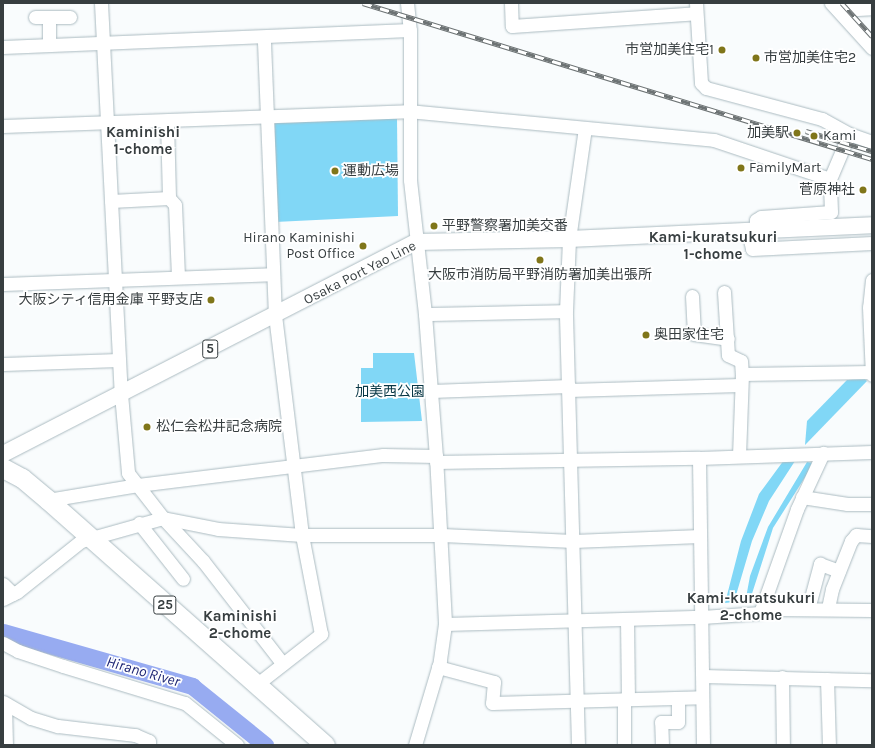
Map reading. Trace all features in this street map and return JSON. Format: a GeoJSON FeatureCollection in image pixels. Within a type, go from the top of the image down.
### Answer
{"type":"FeatureCollection","features":[{"type":"Feature","properties":{"kind":"highway","name":"25"},"geometry":{"type":"LineString","coordinates":[[3,468],[22,478],[48,500],[324,745]]}},
{"type":"Feature","properties":{"kind":"main road","name":"Osaka Port Yao Line"},"geometry":{"type":"LineString","coordinates":[[3,454],[275,316],[416,242],[569,239],[872,225]]}},
{"type":"Feature","properties":{"kind":"street"},"geometry":{"type":"LineString","coordinates":[[101,3],[119,360],[128,473],[163,518],[203,561],[283,664]]}},
{"type":"Feature","properties":{"kind":"street"},"geometry":{"type":"LineString","coordinates":[[407,3],[410,30],[408,111],[416,242],[425,314],[442,535],[445,624],[438,667],[415,745]]}},
{"type":"Feature","properties":{"kind":"street"},"geometry":{"type":"LineString","coordinates":[[511,3],[512,26],[696,8],[700,83],[706,88],[822,119],[849,134],[872,142]]}},
{"type":"Feature","properties":{"kind":"street"},"geometry":{"type":"LineString","coordinates":[[835,7],[870,7]]}},
{"type":"Feature","properties":{"kind":"street"},"geometry":{"type":"LineString","coordinates":[[835,7],[872,48]]}},
{"type":"Feature","properties":{"kind":"street"},"geometry":{"type":"LineString","coordinates":[[49,17],[50,45]]}},
{"type":"Feature","properties":{"kind":"street"},"geometry":{"type":"LineString","coordinates":[[34,18],[70,17]]}},
{"type":"Feature","properties":{"kind":"street"},"geometry":{"type":"LineString","coordinates":[[3,47],[410,30]]}},
{"type":"Feature","properties":{"kind":"street"},"geometry":{"type":"LineString","coordinates":[[256,685],[321,634],[302,534],[295,465],[275,316],[272,274],[264,37]]}},
{"type":"Feature","properties":{"kind":"street"},"geometry":{"type":"LineString","coordinates":[[3,126],[408,111],[714,140],[830,179]]}},
{"type":"Feature","properties":{"kind":"street"},"geometry":{"type":"LineString","coordinates":[[167,121],[169,198],[175,205],[178,277]]}},
{"type":"Feature","properties":{"kind":"street"},"geometry":{"type":"LineString","coordinates":[[578,745],[566,311],[569,239],[585,128]]}},
{"type":"Feature","properties":{"kind":"street"},"geometry":{"type":"LineString","coordinates":[[849,134],[830,179],[831,212],[761,217],[756,220],[752,231],[752,249],[872,243]]}},
{"type":"Feature","properties":{"kind":"street"},"geometry":{"type":"LineString","coordinates":[[111,201],[169,198]]}},
{"type":"Feature","properties":{"kind":"street"},"geometry":{"type":"LineString","coordinates":[[3,284],[272,274]]}},
{"type":"Feature","properties":{"kind":"street"},"geometry":{"type":"LineString","coordinates":[[431,391],[569,388],[872,373],[870,307],[872,280]]}},
{"type":"Feature","properties":{"kind":"street"},"geometry":{"type":"LineString","coordinates":[[724,292],[728,355],[741,361],[739,456]]}},
{"type":"Feature","properties":{"kind":"street"},"geometry":{"type":"LineString","coordinates":[[692,296],[694,334],[728,339]]}},
{"type":"Feature","properties":{"kind":"street"},"geometry":{"type":"LineString","coordinates":[[425,314],[566,311]]}},
{"type":"Feature","properties":{"kind":"street"},"geometry":{"type":"LineString","coordinates":[[3,364],[119,360]]}},
{"type":"Feature","properties":{"kind":"street"},"geometry":{"type":"LineString","coordinates":[[48,500],[138,486],[383,455],[436,459],[570,460],[699,458],[872,452]]}},
{"type":"Feature","properties":{"kind":"street"},"geometry":{"type":"LineString","coordinates":[[760,613],[778,559],[802,497],[823,453]]}},
{"type":"Feature","properties":{"kind":"street"},"geometry":{"type":"LineString","coordinates":[[699,458],[703,745]]}},
{"type":"Feature","properties":{"kind":"street"},"geometry":{"type":"LineString","coordinates":[[802,497],[847,504],[872,504]]}},
{"type":"Feature","properties":{"kind":"street"},"geometry":{"type":"LineString","coordinates":[[3,584],[8,597],[81,541],[163,518],[218,529],[302,534],[442,535],[573,541],[700,536]]}},
{"type":"Feature","properties":{"kind":"street"},"geometry":{"type":"LineString","coordinates":[[139,524],[183,580]]}},
{"type":"Feature","properties":{"kind":"street"},"geometry":{"type":"LineString","coordinates":[[828,608],[839,571],[856,535],[872,536]]}},
{"type":"Feature","properties":{"kind":"street"},"geometry":{"type":"LineString","coordinates":[[808,609],[820,564],[839,571]]}},
{"type":"Feature","properties":{"kind":"street"},"geometry":{"type":"LineString","coordinates":[[445,624],[702,617],[760,613],[774,609],[828,608],[872,610]]}},
{"type":"Feature","properties":{"kind":"street"},"geometry":{"type":"LineString","coordinates":[[624,745],[627,619]]}},
{"type":"Feature","properties":{"kind":"street"},"geometry":{"type":"LineString","coordinates":[[3,643],[18,651],[63,666],[185,703],[237,745]]}},
{"type":"Feature","properties":{"kind":"street"},"geometry":{"type":"LineString","coordinates":[[438,667],[494,682],[492,703],[702,697]]}},
{"type":"Feature","properties":{"kind":"street"},"geometry":{"type":"LineString","coordinates":[[703,676],[872,680]]}},
{"type":"Feature","properties":{"kind":"street"},"geometry":{"type":"LineString","coordinates":[[782,678],[783,745]]}},
{"type":"Feature","properties":{"kind":"street"},"geometry":{"type":"LineString","coordinates":[[827,679],[829,745]]}},
{"type":"Feature","properties":{"kind":"street"},"geometry":{"type":"LineString","coordinates":[[662,745],[661,722],[678,722],[678,698]]}},
{"type":"Feature","properties":{"kind":"street"},"geometry":{"type":"LineString","coordinates":[[4,703],[31,718],[58,726],[135,740],[149,741],[149,745]]}},
{"type":"Feature","properties":{"kind":"street"},"geometry":{"type":"LineString","coordinates":[[4,703],[6,745]]}},
{"type":"Feature","properties":{"kind":"green space","name":"運動広場"},"geometry":{"type":"Polygon","coordinates":[[[394,115],[397,118],[398,216],[275,222],[270,125],[276,121],[394,115]]]}},
{"type":"Feature","properties":{"kind":"green space","name":"加美西公園"},"geometry":{"type":"Polygon","coordinates":[[[373,353],[414,353],[422,421],[361,422],[361,368],[373,368],[373,353]]]}},
{"type":"Feature","properties":{"kind":"green space"},"geometry":{"type":"Polygon","coordinates":[[[863,377],[867,381],[805,445],[807,421],[847,380],[863,377]]]}},
{"type":"Feature","properties":{"kind":"green space"},"geometry":{"type":"Polygon","coordinates":[[[784,460],[795,461],[769,501],[752,541],[734,602],[725,603],[741,541],[759,494],[784,460]]]}},
{"type":"Feature","properties":{"kind":"green space"},"geometry":{"type":"Polygon","coordinates":[[[807,462],[814,463],[773,528],[749,603],[745,603],[750,576],[768,527],[807,462]]]}},
{"type":"Feature","properties":{"kind":"waterway","name":"Hirano River"},"geometry":{"type":"LineString","coordinates":[[3,632],[192,686],[265,745]]}},
{"type":"Feature","properties":{"kind":"railway"},"geometry":{"type":"LineString","coordinates":[[363,3],[872,159]]}},
{"type":"Feature","properties":{"kind":"railway"},"geometry":{"type":"LineString","coordinates":[[842,3],[872,36]]}},
{"type":"Feature","properties":{"kind":"railway"},"geometry":{"type":"LineString","coordinates":[[806,131],[872,151]]}},
{"type":"Feature","properties":{"kind":"place","name":"市営加美住宅1"},"geometry":{"type":"Point","coordinates":[722,50]}},
{"type":"Feature","properties":{"kind":"place","name":"市営加美住宅2"},"geometry":{"type":"Point","coordinates":[756,58]}},
{"type":"Feature","properties":{"kind":"place","name":"加美駅"},"geometry":{"type":"Point","coordinates":[797,133]}},
{"type":"Feature","properties":{"kind":"place","name":"Kami"},"geometry":{"type":"Point","coordinates":[814,136]}},
{"type":"Feature","properties":{"kind":"place","name":"FamilyMart"},"geometry":{"type":"Point","coordinates":[741,168]}},
{"type":"Feature","properties":{"kind":"place","name":"運動広場"},"geometry":{"type":"Point","coordinates":[335,171]}},
{"type":"Feature","properties":{"kind":"place","name":"菅原神社"},"geometry":{"type":"Point","coordinates":[863,190]}},
{"type":"Feature","properties":{"kind":"place","name":"平野警察署加美交番"},"geometry":{"type":"Point","coordinates":[434,226]}},
{"type":"Feature","properties":{"kind":"place","name":"Hirano Kaminishi Post Office"},"geometry":{"type":"Point","coordinates":[363,246]}},
{"type":"Feature","properties":{"kind":"place","name":"大阪市消防局平野消防署加美出張所"},"geometry":{"type":"Point","coordinates":[540,260]}},
{"type":"Feature","properties":{"kind":"place","name":"大阪シティ信用金庫 平野支店"},"geometry":{"type":"Point","coordinates":[211,300]}},
{"type":"Feature","properties":{"kind":"place","name":"奥田家住宅"},"geometry":{"type":"Point","coordinates":[646,335]}},
{"type":"Feature","properties":{"kind":"place","name":"松仁会松井記念病院"},"geometry":{"type":"Point","coordinates":[147,427]}},
{"type":"Feature","properties":{"kind":"district","name":"Kaminishi 1-chome"},"geometry":{"type":"Point","coordinates":[143,140]}},
{"type":"Feature","properties":{"kind":"district","name":"Kami-kuratsukuri 1-chome"},"geometry":{"type":"Point","coordinates":[713,246]}},
{"type":"Feature","properties":{"kind":"district","name":"Kami-kuratsukuri 2-chome"},"geometry":{"type":"Point","coordinates":[751,606]}},
{"type":"Feature","properties":{"kind":"district","name":"Kaminishi 2-chome"},"geometry":{"type":"Point","coordinates":[240,624]}}]}
